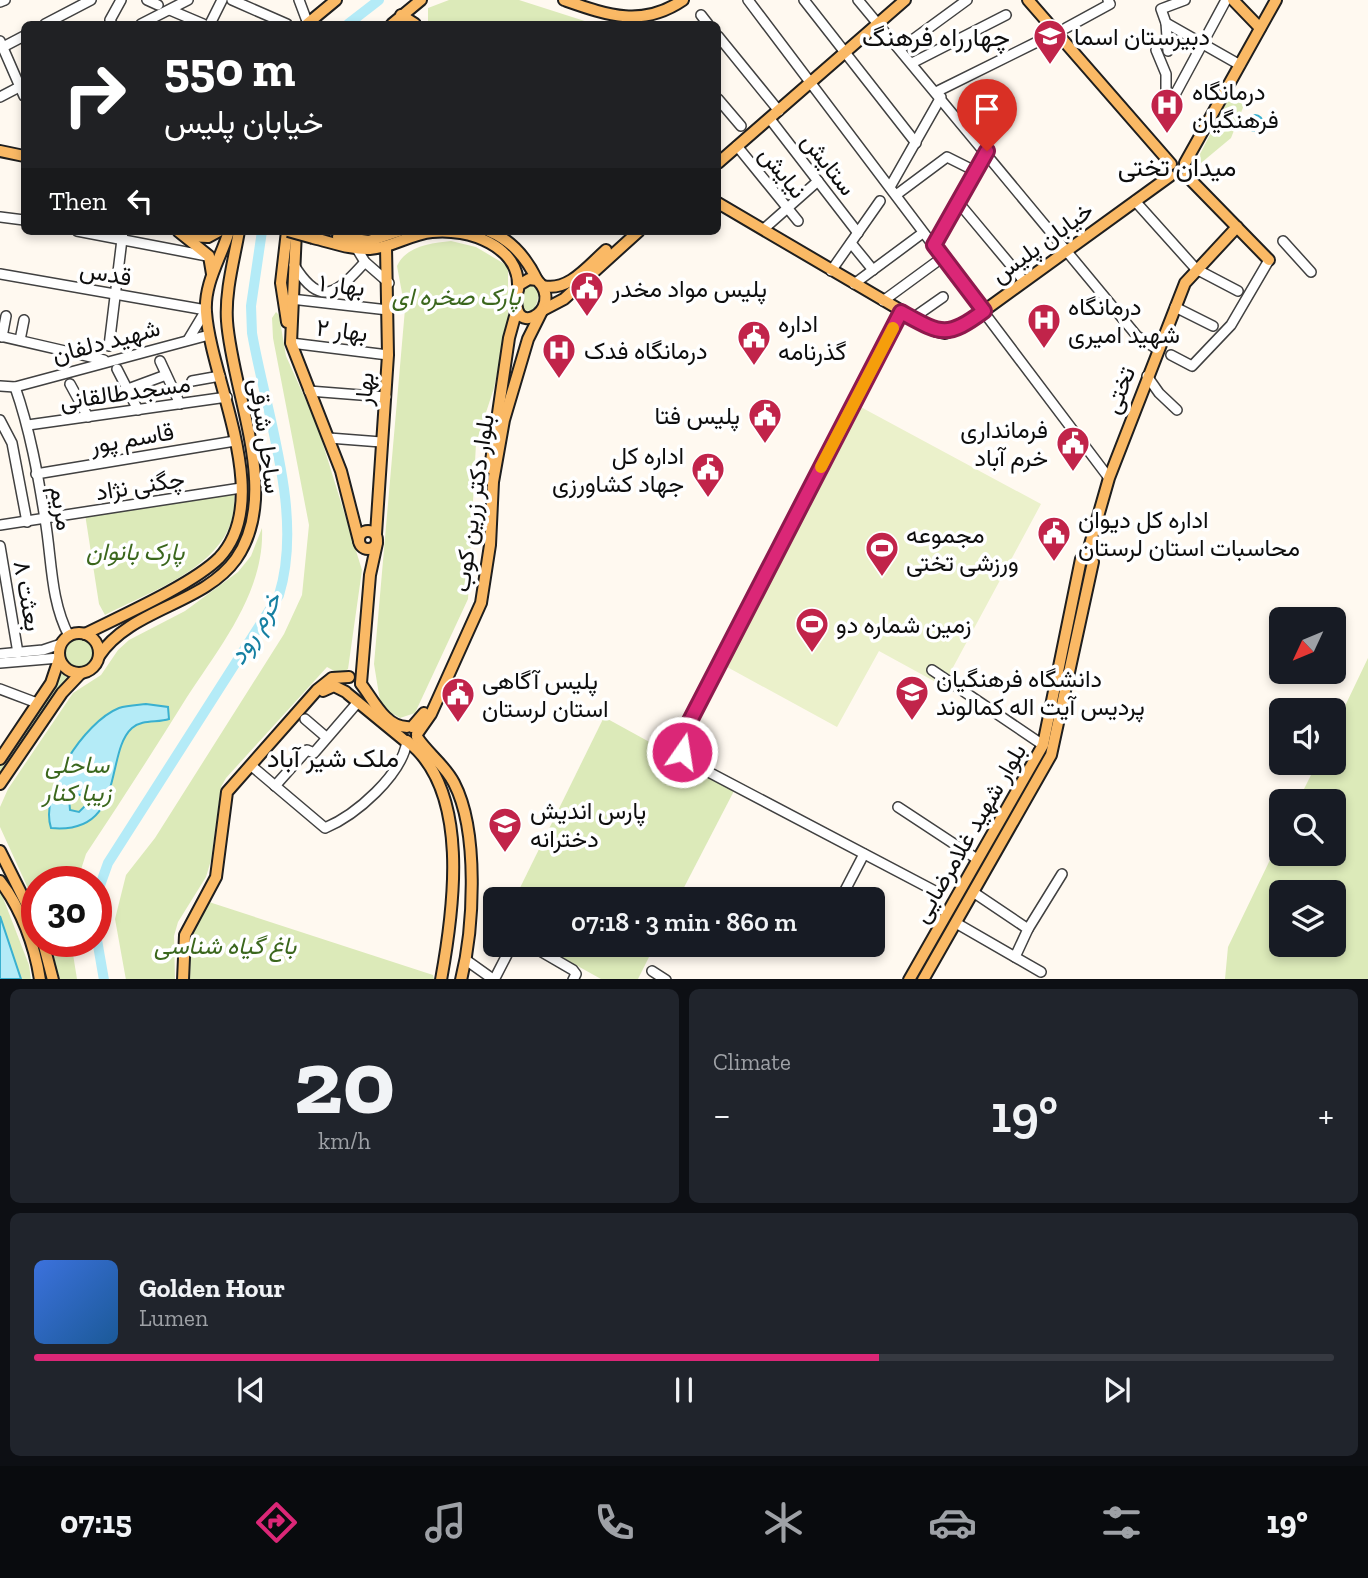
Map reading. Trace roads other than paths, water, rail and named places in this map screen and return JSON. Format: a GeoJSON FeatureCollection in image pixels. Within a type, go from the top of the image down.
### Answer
{"type":"FeatureCollection","features":[{"type":"Feature","properties":{"kind":"main road"},"geometry":{"type":"LineString","coordinates":[[311,21],[336,0]]}},
{"type":"Feature","properties":{"kind":"main road"},"geometry":{"type":"LineString","coordinates":[[395,21],[421,0]]}},
{"type":"Feature","properties":{"kind":"main road"},"geometry":{"type":"LineString","coordinates":[[564,0],[610,16],[650,21],[682,0]]}},
{"type":"Feature","properties":{"kind":"main road"},"geometry":{"type":"LineString","coordinates":[[721,160],[905,0]]}},
{"type":"Feature","properties":{"kind":"main road"},"geometry":{"type":"LineString","coordinates":[[1028,0],[1171,164],[1170,176],[1178,180],[1187,176]]}},
{"type":"Feature","properties":{"kind":"main road"},"geometry":{"type":"LineString","coordinates":[[1233,0],[1260,28]]}},
{"type":"Feature","properties":{"kind":"main road"},"geometry":{"type":"LineString","coordinates":[[1185,163],[1276,0]]}},
{"type":"Feature","properties":{"kind":"main road"},"geometry":{"type":"LineString","coordinates":[[319,21],[325,10]]}},
{"type":"Feature","properties":{"kind":"main road"},"geometry":{"type":"LineString","coordinates":[[401,15],[410,21]]}},
{"type":"Feature","properties":{"kind":"main road"},"geometry":{"type":"LineString","coordinates":[[0,151],[21,155]]}},
{"type":"Feature","properties":{"kind":"main road"},"geometry":{"type":"LineString","coordinates":[[0,158],[21,162]]}},
{"type":"Feature","properties":{"kind":"main road"},"geometry":{"type":"LineString","coordinates":[[1171,164],[1177,160],[1185,163],[1188,168],[1187,176]]}},
{"type":"Feature","properties":{"kind":"main road","name":"خیابان پلیس"},"geometry":{"type":"LineString","coordinates":[[721,205],[901,312],[936,331],[945,332],[964,326],[1170,176]]}},
{"type":"Feature","properties":{"kind":"main road"},"geometry":{"type":"LineString","coordinates":[[1187,176],[1269,260]]}},
{"type":"Feature","properties":{"kind":"main road","name":"تختی"},"geometry":{"type":"LineString","coordinates":[[1089,548],[1108,478],[1185,283],[1237,228]]}},
{"type":"Feature","properties":{"kind":"main road"},"geometry":{"type":"LineString","coordinates":[[184,235],[209,256],[212,274]]}},
{"type":"Feature","properties":{"kind":"main road"},"geometry":{"type":"LineString","coordinates":[[0,759],[58,670],[65,640],[85,634],[194,576],[216,560],[238,527],[241,488],[235,441],[227,397],[209,335],[206,310],[212,274],[228,235]]}},
{"type":"Feature","properties":{"kind":"main road","name":"ساحل شرقی"},"geometry":{"type":"LineString","coordinates":[[99,656],[114,637],[214,580],[234,562],[250,533],[255,517],[255,481],[230,343],[228,302],[238,235]]}},
{"type":"Feature","properties":{"kind":"main road"},"geometry":{"type":"LineString","coordinates":[[287,235],[281,283],[291,338],[354,509],[360,543],[370,575]]}},
{"type":"Feature","properties":{"kind":"main road"},"geometry":{"type":"LineString","coordinates":[[291,338],[296,235]]}},
{"type":"Feature","properties":{"kind":"main road"},"geometry":{"type":"LineString","coordinates":[[318,235],[357,249],[386,247],[424,235]]}},
{"type":"Feature","properties":{"kind":"main road"},"geometry":{"type":"LineString","coordinates":[[327,235],[369,241],[388,235]]}},
{"type":"Feature","properties":{"kind":"main road"},"geometry":{"type":"LineString","coordinates":[[467,235],[491,243],[509,257],[519,275],[517,309],[522,316],[530,319],[564,299],[635,235]]}},
{"type":"Feature","properties":{"kind":"main road"},"geometry":{"type":"LineString","coordinates":[[495,235],[515,249],[529,264],[540,283],[542,311]]}},
{"type":"Feature","properties":{"kind":"main road"},"geometry":{"type":"LineString","coordinates":[[518,289],[526,280],[552,288],[566,285],[625,235]]}},
{"type":"Feature","properties":{"kind":"main road","name":"بهار"},"geometry":{"type":"LineString","coordinates":[[347,693],[344,684],[356,680],[375,536],[388,355],[389,283],[386,247]]}},
{"type":"Feature","properties":{"kind":"main road","name":"بلوار دکتر زرین کوب"},"geometry":{"type":"LineString","coordinates":[[411,734],[422,717],[475,603],[486,534],[491,448],[509,338],[517,309]]}},
{"type":"Feature","properties":{"kind":"main road","name":"بلوار دکتر زرین کوب"},"geometry":{"type":"LineString","coordinates":[[411,734],[431,714],[481,603],[491,545],[493,482],[512,386],[527,339],[542,311]]}},
{"type":"Feature","properties":{"kind":"main road"},"geometry":{"type":"LineString","coordinates":[[509,338],[522,330],[527,339]]}},
{"type":"Feature","properties":{"kind":"main road"},"geometry":{"type":"LineString","coordinates":[[213,349],[217,354],[226,356],[230,343]]}},
{"type":"Feature","properties":{"kind":"main road"},"geometry":{"type":"LineString","coordinates":[[220,374],[220,363],[223,361],[235,371]]}},
{"type":"Feature","properties":{"kind":"main road"},"geometry":{"type":"LineString","coordinates":[[354,509],[368,517],[376,510]]}},
{"type":"Feature","properties":{"kind":"main road"},"geometry":{"type":"LineString","coordinates":[[354,509],[375,536]]}},
{"type":"Feature","properties":{"kind":"main road"},"geometry":{"type":"LineString","coordinates":[[360,543],[362,532],[375,536]]}},
{"type":"Feature","properties":{"kind":"main road"},"geometry":{"type":"LineString","coordinates":[[360,543],[369,549],[375,536]]}},
{"type":"Feature","properties":{"kind":"main road","name":"بلوار شهید غلامرضایی"},"geometry":{"type":"LineString","coordinates":[[909,979],[1043,745],[1081,559],[1089,548]]}},
{"type":"Feature","properties":{"kind":"main road","name":"بلوار شهید غلامرضایی"},"geometry":{"type":"LineString","coordinates":[[923,979],[1055,743],[1093,562],[1089,548]]}},
{"type":"Feature","properties":{"kind":"main road"},"geometry":{"type":"LineString","coordinates":[[0,784],[62,693],[80,674],[93,668],[99,656],[96,643],[85,634]]}},
{"type":"Feature","properties":{"kind":"main road"},"geometry":{"type":"LineString","coordinates":[[59,658],[65,668],[80,674]]}},
{"type":"Feature","properties":{"kind":"main road"},"geometry":{"type":"LineString","coordinates":[[183,979],[184,934],[216,877],[227,792],[317,690],[332,678],[356,680],[388,719],[411,734],[454,783],[468,825],[468,930],[466,960],[461,979]]}},
{"type":"Feature","properties":{"kind":"main road"},"geometry":{"type":"LineString","coordinates":[[189,979],[193,927],[222,879],[233,794],[330,686],[347,693],[411,734],[438,780],[454,839],[448,928],[441,979]]}},
{"type":"Feature","properties":{"kind":"main road"},"geometry":{"type":"LineString","coordinates":[[1009,804],[1019,811]]}},
{"type":"Feature","properties":{"kind":"main road"},"geometry":{"type":"LineString","coordinates":[[0,851],[21,893]]}},
{"type":"Feature","properties":{"kind":"main road"},"geometry":{"type":"LineString","coordinates":[[0,881],[10,894],[24,925],[40,979]]}},
{"type":"Feature","properties":{"kind":"main road"},"geometry":{"type":"LineString","coordinates":[[448,928],[468,930]]}},
{"type":"Feature","properties":{"kind":"main road"},"geometry":{"type":"LineString","coordinates":[[47,957],[53,979]]}},
{"type":"Feature","properties":{"kind":"street"},"geometry":{"type":"LineString","coordinates":[[52,21],[91,0]]}},
{"type":"Feature","properties":{"kind":"street"},"geometry":{"type":"LineString","coordinates":[[110,21],[121,0]]}},
{"type":"Feature","properties":{"kind":"street"},"geometry":{"type":"LineString","coordinates":[[147,0],[158,5]]}},
{"type":"Feature","properties":{"kind":"street"},"geometry":{"type":"LineString","coordinates":[[147,21],[188,0]]}},
{"type":"Feature","properties":{"kind":"street"},"geometry":{"type":"LineString","coordinates":[[212,21],[222,0]]}},
{"type":"Feature","properties":{"kind":"street"},"geometry":{"type":"LineString","coordinates":[[232,0],[280,21]]}},
{"type":"Feature","properties":{"kind":"street"},"geometry":{"type":"LineString","coordinates":[[299,0],[306,21]]}},
{"type":"Feature","properties":{"kind":"street"},"geometry":{"type":"LineString","coordinates":[[748,0],[1108,478]]}},
{"type":"Feature","properties":{"kind":"street"},"geometry":{"type":"LineString","coordinates":[[804,0],[916,143]]}},
{"type":"Feature","properties":{"kind":"street"},"geometry":{"type":"LineString","coordinates":[[858,0],[987,151],[1137,336],[1157,349]]}},
{"type":"Feature","properties":{"kind":"street"},"geometry":{"type":"LineString","coordinates":[[900,49],[967,0]]}},
{"type":"Feature","properties":{"kind":"street"},"geometry":{"type":"LineString","coordinates":[[1168,51],[1166,23],[1161,9],[1185,0]]}},
{"type":"Feature","properties":{"kind":"street"},"geometry":{"type":"LineString","coordinates":[[1156,50],[1166,75],[1168,97],[1164,115],[1226,0]]}},
{"type":"Feature","properties":{"kind":"street"},"geometry":{"type":"LineString","coordinates":[[1066,28],[1109,2]]}},
{"type":"Feature","properties":{"kind":"street"},"geometry":{"type":"LineString","coordinates":[[170,10],[197,21]]}},
{"type":"Feature","properties":{"kind":"street"},"geometry":{"type":"LineString","coordinates":[[701,15],[706,21]]}},
{"type":"Feature","properties":{"kind":"street"},"geometry":{"type":"LineString","coordinates":[[912,63],[1006,15]]}},
{"type":"Feature","properties":{"kind":"street"},"geometry":{"type":"LineString","coordinates":[[1166,23],[1240,65]]}},
{"type":"Feature","properties":{"kind":"street"},"geometry":{"type":"LineString","coordinates":[[21,37],[1,44],[21,83]]}},
{"type":"Feature","properties":{"kind":"street"},"geometry":{"type":"LineString","coordinates":[[893,191],[939,94],[1047,37]]}},
{"type":"Feature","properties":{"kind":"street","name":"ستایش"},"geometry":{"type":"LineString","coordinates":[[721,40],[818,181],[858,233]]}},
{"type":"Feature","properties":{"kind":"street"},"geometry":{"type":"LineString","coordinates":[[0,97],[21,86]]}},
{"type":"Feature","properties":{"kind":"street"},"geometry":{"type":"LineString","coordinates":[[721,103],[741,126]]}},
{"type":"Feature","properties":{"kind":"street","name":"نیایش"},"geometry":{"type":"LineString","coordinates":[[737,146],[798,221]]}},
{"type":"Feature","properties":{"kind":"street"},"geometry":{"type":"LineString","coordinates":[[934,245],[987,151]]}},
{"type":"Feature","properties":{"kind":"street"},"geometry":{"type":"LineString","coordinates":[[893,191],[947,157],[975,171]]}},
{"type":"Feature","properties":{"kind":"street"},"geometry":{"type":"LineString","coordinates":[[766,227],[818,181]]}},
{"type":"Feature","properties":{"kind":"street"},"geometry":{"type":"LineString","coordinates":[[831,271],[880,201]]}},
{"type":"Feature","properties":{"kind":"street"},"geometry":{"type":"LineString","coordinates":[[1135,201],[1196,269],[1238,292]]}},
{"type":"Feature","properties":{"kind":"street"},"geometry":{"type":"LineString","coordinates":[[958,202],[1024,281]]}},
{"type":"Feature","properties":{"kind":"street"},"geometry":{"type":"LineString","coordinates":[[0,217],[21,220]]}},
{"type":"Feature","properties":{"kind":"street"},"geometry":{"type":"LineString","coordinates":[[109,346],[122,235],[209,256]]}},
{"type":"Feature","properties":{"kind":"street"},"geometry":{"type":"LineString","coordinates":[[369,241],[374,235]]}},
{"type":"Feature","properties":{"kind":"street"},"geometry":{"type":"LineString","coordinates":[[854,284],[920,235]]}},
{"type":"Feature","properties":{"kind":"street"},"geometry":{"type":"LineString","coordinates":[[1283,241],[1311,272]]}},
{"type":"Feature","properties":{"kind":"street"},"geometry":{"type":"LineString","coordinates":[[851,243],[873,270]]}},
{"type":"Feature","properties":{"kind":"street"},"geometry":{"type":"LineString","coordinates":[[357,249],[365,262],[389,283]]}},
{"type":"Feature","properties":{"kind":"street"},"geometry":{"type":"LineString","coordinates":[[883,301],[939,260]]}},
{"type":"Feature","properties":{"kind":"street"},"geometry":{"type":"LineString","coordinates":[[1171,355],[1192,366],[1231,325],[1269,260]]}},
{"type":"Feature","properties":{"kind":"street"},"geometry":{"type":"LineString","coordinates":[[294,264],[305,283],[317,291],[330,293],[343,287],[365,262]]}},
{"type":"Feature","properties":{"kind":"street","name":"قدس"},"geometry":{"type":"LineString","coordinates":[[0,274],[206,310]]}},
{"type":"Feature","properties":{"kind":"street"},"geometry":{"type":"LineString","coordinates":[[913,318],[943,297]]}},
{"type":"Feature","properties":{"kind":"street","name":"بهار ۱"},"geometry":{"type":"LineString","coordinates":[[291,299],[388,310]]}},
{"type":"Feature","properties":{"kind":"street"},"geometry":{"type":"LineString","coordinates":[[1175,307],[1213,326]]}},
{"type":"Feature","properties":{"kind":"street","name":"شهید دلفان"},"geometry":{"type":"LineString","coordinates":[[0,386],[15,387],[106,360],[188,340],[206,310]]}},
{"type":"Feature","properties":{"kind":"street"},"geometry":{"type":"LineString","coordinates":[[901,312],[678,744],[669,746],[667,753],[673,759],[680,757],[933,890]]}},
{"type":"Feature","properties":{"kind":"street"},"geometry":{"type":"LineString","coordinates":[[6,316],[1,337],[106,360]]}},
{"type":"Feature","properties":{"kind":"street"},"geometry":{"type":"LineString","coordinates":[[20,340],[24,320]]}},
{"type":"Feature","properties":{"kind":"street"},"geometry":{"type":"LineString","coordinates":[[188,340],[209,335]]}},
{"type":"Feature","properties":{"kind":"street","name":"بهار ۲"},"geometry":{"type":"LineString","coordinates":[[291,338],[388,355]]}},
{"type":"Feature","properties":{"kind":"street"},"geometry":{"type":"LineString","coordinates":[[160,361],[180,404]]}},
{"type":"Feature","properties":{"kind":"street"},"geometry":{"type":"LineString","coordinates":[[117,369],[138,410]]}},
{"type":"Feature","properties":{"kind":"street"},"geometry":{"type":"LineString","coordinates":[[192,381],[220,374]]}},
{"type":"Feature","properties":{"kind":"street"},"geometry":{"type":"LineString","coordinates":[[100,398],[166,375]]}},
{"type":"Feature","properties":{"kind":"street"},"geometry":{"type":"LineString","coordinates":[[1147,376],[1159,393],[1177,410]]}},
{"type":"Feature","properties":{"kind":"street"},"geometry":{"type":"LineString","coordinates":[[70,384],[88,417]]}},
{"type":"Feature","properties":{"kind":"street","name":"مریم"},"geometry":{"type":"LineString","coordinates":[[15,387],[28,425],[46,519],[57,614],[65,640]]}},
{"type":"Feature","properties":{"kind":"street"},"geometry":{"type":"LineString","coordinates":[[309,391],[386,397]]}},
{"type":"Feature","properties":{"kind":"street","name":"مسجدطالقانی"},"geometry":{"type":"LineString","coordinates":[[28,425],[227,397]]}},
{"type":"Feature","properties":{"kind":"street"},"geometry":{"type":"LineString","coordinates":[[0,420],[12,443],[27,522]]}},
{"type":"Feature","properties":{"kind":"street"},"geometry":{"type":"LineString","coordinates":[[329,438],[381,442]]}},
{"type":"Feature","properties":{"kind":"street","name":"قاسم پور"},"geometry":{"type":"LineString","coordinates":[[36,474],[235,441]]}},
{"type":"Feature","properties":{"kind":"street","name":"چگنی نژاد"},"geometry":{"type":"LineString","coordinates":[[0,525],[241,488]]}},
{"type":"Feature","properties":{"kind":"street","name":"بعثت ۸"},"geometry":{"type":"LineString","coordinates":[[0,546],[18,653]]}},
{"type":"Feature","properties":{"kind":"street"},"geometry":{"type":"LineString","coordinates":[[0,654],[43,650],[65,640]]}},
{"type":"Feature","properties":{"kind":"street"},"geometry":{"type":"LineString","coordinates":[[0,663],[59,658]]}},
{"type":"Feature","properties":{"kind":"street"},"geometry":{"type":"LineString","coordinates":[[932,670],[1043,745]]}},
{"type":"Feature","properties":{"kind":"street"},"geometry":{"type":"LineString","coordinates":[[0,689],[37,703]]}},
{"type":"Feature","properties":{"kind":"street"},"geometry":{"type":"LineString","coordinates":[[275,786],[307,750],[314,753],[358,702]]}},
{"type":"Feature","properties":{"kind":"street"},"geometry":{"type":"LineString","coordinates":[[305,719],[326,737]]}},
{"type":"Feature","properties":{"kind":"street"},"geometry":{"type":"LineString","coordinates":[[254,768],[325,828],[361,808],[396,767],[405,753],[411,734]]}},
{"type":"Feature","properties":{"kind":"street"},"geometry":{"type":"LineString","coordinates":[[898,807],[977,859]]}},
{"type":"Feature","properties":{"kind":"street"},"geometry":{"type":"LineString","coordinates":[[847,887],[864,854]]}},
{"type":"Feature","properties":{"kind":"street"},"geometry":{"type":"LineString","coordinates":[[1015,957],[1028,929],[1062,874]]}},
{"type":"Feature","properties":{"kind":"street"},"geometry":{"type":"LineString","coordinates":[[973,892],[1028,929]]}},
{"type":"Feature","properties":{"kind":"street"},"geometry":{"type":"LineString","coordinates":[[956,923],[1041,972]]}},
{"type":"Feature","properties":{"kind":"street"},"geometry":{"type":"LineString","coordinates":[[466,960],[494,979],[506,957]]}},
{"type":"Feature","properties":{"kind":"street"},"geometry":{"type":"LineString","coordinates":[[551,957],[573,970],[576,974],[573,979]]}},
{"type":"Feature","properties":{"kind":"street"},"geometry":{"type":"LineString","coordinates":[[652,971],[666,979]]}},
{"type":"Feature","properties":{"kind":"water"},"geometry":{"type":"Polygon","coordinates":[[[1255,115],[1261,117],[1261,129],[1255,131],[1249,129],[1247,123],[1249,117],[1255,115]]]}},
{"type":"Feature","properties":{"kind":"water"},"geometry":{"type":"Polygon","coordinates":[[[146,704],[168,707],[169,719],[140,723],[132,728],[118,755],[110,790],[103,806],[92,819],[75,827],[51,828],[49,813],[58,777],[79,742],[92,727],[119,708],[146,704]],[[77,794],[69,798],[70,810],[79,812],[87,804],[83,796],[77,794]]]}},
{"type":"Feature","properties":{"kind":"water"},"geometry":{"type":"Polygon","coordinates":[[[0,916],[21,979],[0,979],[0,916]]]}},
{"type":"Feature","properties":{"kind":"waterway","name":"خرم رود"},"geometry":{"type":"LineString","coordinates":[[352,21],[379,0]]}},
{"type":"Feature","properties":{"kind":"waterway","name":"خرم رود"},"geometry":{"type":"LineString","coordinates":[[107,866],[279,595],[286,564],[285,498],[252,333],[251,306],[261,235]]}},
{"type":"Feature","properties":{"kind":"waterway","name":"خرم رود"},"geometry":{"type":"LineString","coordinates":[[100,957],[104,979]]}},
{"type":"Feature","properties":{"kind":"place","name":"دبیرستان اسما"},"geometry":{"type":"Point","coordinates":[1050,66]}},
{"type":"Feature","properties":{"kind":"place","name":"درمانگاه فرهنگیان"},"geometry":{"type":"Point","coordinates":[1167,135]}},
{"type":"Feature","properties":{"kind":"place","name":"پلیس مواد مخدر"},"geometry":{"type":"Point","coordinates":[587,318]}},
{"type":"Feature","properties":{"kind":"place","name":"درمانگاه شهید امیری"},"geometry":{"type":"Point","coordinates":[1044,350]}},
{"type":"Feature","properties":{"kind":"place","name":"اداره گذرنامه"},"geometry":{"type":"Point","coordinates":[754,367]}},
{"type":"Feature","properties":{"kind":"place","name":"درمانگاه فدک"},"geometry":{"type":"Point","coordinates":[559,380]}},
{"type":"Feature","properties":{"kind":"place","name":"پلیس فتا"},"geometry":{"type":"Point","coordinates":[765,445]}},
{"type":"Feature","properties":{"kind":"place","name":"فرمانداری خرم آباد"},"geometry":{"type":"Point","coordinates":[1073,473]}},
{"type":"Feature","properties":{"kind":"place","name":"اداره کل جهاد کشاورزی"},"geometry":{"type":"Point","coordinates":[708,499]}},
{"type":"Feature","properties":{"kind":"place","name":"اداره کل دیوان محاسبات استان لرستان"},"geometry":{"type":"Point","coordinates":[1054,563]}},
{"type":"Feature","properties":{"kind":"place","name":"مجموعه ورزشی تختی"},"geometry":{"type":"Point","coordinates":[882,578]}},
{"type":"Feature","properties":{"kind":"place","name":"زمین شماره دو"},"geometry":{"type":"Point","coordinates":[812,654]}},
{"type":"Feature","properties":{"kind":"place","name":"دانشگاه فرهنگیان پردیس آیت اله کمالوند"},"geometry":{"type":"Point","coordinates":[912,722]}},
{"type":"Feature","properties":{"kind":"place","name":"پلیس آگاهی استان لرستان"},"geometry":{"type":"Point","coordinates":[458,724]}},
{"type":"Feature","properties":{"kind":"place","name":"پارس اندیش دخترانه"},"geometry":{"type":"Point","coordinates":[505,854]}},
{"type":"Feature","properties":{"kind":"district","name":"چهارراه فرهنگ"},"geometry":{"type":"Point","coordinates":[936,37]}},
{"type":"Feature","properties":{"kind":"district","name":"میدان تختی"},"geometry":{"type":"Point","coordinates":[1177,167]}},
{"type":"Feature","properties":{"kind":"district","name":"ملک شیر آباد"},"geometry":{"type":"Point","coordinates":[333,758]}},
{"type":"Feature","properties":{"kind":"park label","name":"پارک صخره ای"},"geometry":{"type":"Point","coordinates":[456,296]}},
{"type":"Feature","properties":{"kind":"park label","name":"پارک بانوان"},"geometry":{"type":"Point","coordinates":[135,551]}},
{"type":"Feature","properties":{"kind":"park label","name":"ساحلی زیبا کنار"},"geometry":{"type":"Point","coordinates":[77,778]}},
{"type":"Feature","properties":{"kind":"park label","name":"باغ گیاه شناسی"},"geometry":{"type":"Point","coordinates":[225,945]}}]}
